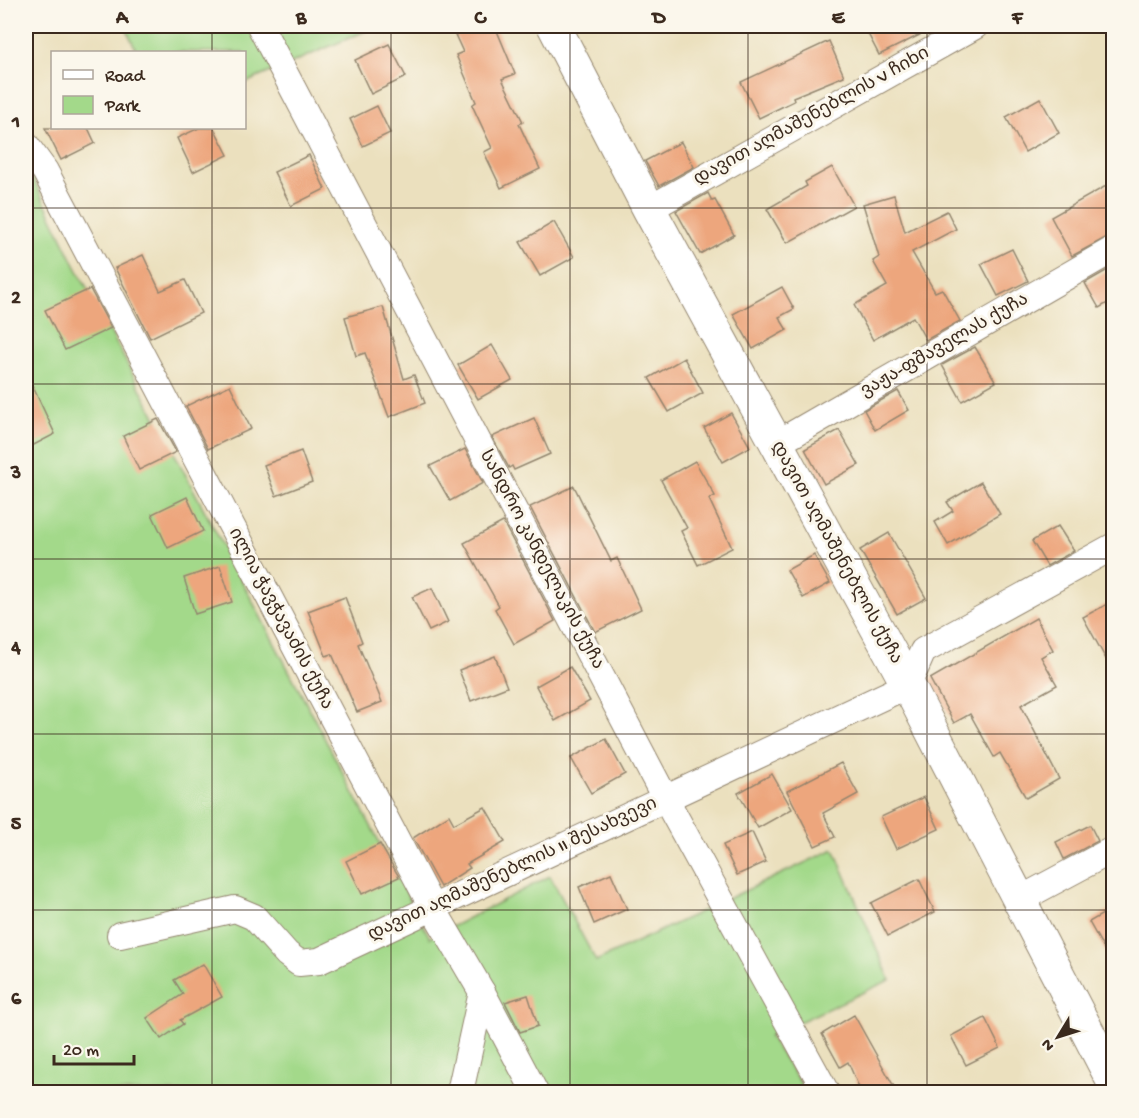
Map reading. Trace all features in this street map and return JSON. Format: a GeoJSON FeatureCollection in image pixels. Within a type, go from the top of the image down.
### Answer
{"type":"FeatureCollection","features":[{"type":"Feature","properties":{"kind":"street","name":"სანდრო კანდელაკის ქუჩა"},"geometry":{"type":"LineString","coordinates":[[260,26],[665,798],[826,1092]]}},
{"type":"Feature","properties":{"kind":"street","name":"დავით აღმაშენებლის ქუჩა"},"geometry":{"type":"LineString","coordinates":[[554,26],[649,209],[908,686],[1113,1083]]}},
{"type":"Feature","properties":{"kind":"street","name":"დავით აღმაშენებლის V ჩიხი"},"geometry":{"type":"LineString","coordinates":[[649,209],[975,26]]}},
{"type":"Feature","properties":{"kind":"street","name":"ილია ჭავჭავაძის ქუჩა"},"geometry":{"type":"LineString","coordinates":[[26,145],[45,171],[432,907],[482,992],[535,1092]]}},
{"type":"Feature","properties":{"kind":"street","name":"ვაჟა-ფშაველას ქუჩა"},"geometry":{"type":"LineString","coordinates":[[777,444],[1113,249]]}},
{"type":"Feature","properties":{"kind":"street"},"geometry":{"type":"LineString","coordinates":[[908,686],[923,651],[1113,546]]}},
{"type":"Feature","properties":{"kind":"street","name":"დავით აღმაშენებლის II შესახვევი"},"geometry":{"type":"LineString","coordinates":[[120,935],[235,909],[254,918],[287,954],[299,963],[319,961],[908,686]]}},
{"type":"Feature","properties":{"kind":"street"},"geometry":{"type":"LineString","coordinates":[[1017,901],[1113,849]]}},
{"type":"Feature","properties":{"kind":"street"},"geometry":{"type":"LineString","coordinates":[[460,1092],[482,992]]}},
{"type":"Feature","properties":{"kind":"green space"},"geometry":{"type":"Polygon","coordinates":[[[125,26],[377,26],[246,83],[246,51],[137,51],[125,26]]]}},
{"type":"Feature","properties":{"kind":"green space"},"geometry":{"type":"Polygon","coordinates":[[[26,164],[75,265],[430,938],[550,876],[596,961],[834,849],[890,980],[769,1036],[805,1090],[799,1092],[26,1092],[26,164]]]}},
{"type":"Feature","properties":{"kind":"building"},"geometry":{"type":"Polygon","coordinates":[[[451,26],[495,26],[515,74],[502,79],[523,122],[519,124],[540,169],[501,188],[484,152],[492,148],[472,105],[476,102],[456,55],[463,52],[451,26]]]}},
{"type":"Feature","properties":{"kind":"building"},"geometry":{"type":"Polygon","coordinates":[[[864,26],[938,26],[879,55],[864,26]]]}},
{"type":"Feature","properties":{"kind":"building"},"geometry":{"type":"Polygon","coordinates":[[[829,41],[844,76],[793,97],[794,101],[759,118],[741,82],[829,41]]]}},
{"type":"Feature","properties":{"kind":"building"},"geometry":{"type":"Polygon","coordinates":[[[389,44],[406,77],[371,94],[355,60],[389,44]]]}},
{"type":"Feature","properties":{"kind":"building"},"geometry":{"type":"Polygon","coordinates":[[[1040,98],[1059,133],[1025,152],[1006,117],[1040,98]]]}},
{"type":"Feature","properties":{"kind":"building"},"geometry":{"type":"Polygon","coordinates":[[[377,106],[390,133],[363,146],[350,119],[377,106]]]}},
{"type":"Feature","properties":{"kind":"building"},"geometry":{"type":"Polygon","coordinates":[[[45,128],[88,129],[95,143],[61,160],[45,128]]]}},
{"type":"Feature","properties":{"kind":"building"},"geometry":{"type":"Polygon","coordinates":[[[197,129],[215,129],[228,155],[193,172],[177,138],[197,129]]]}},
{"type":"Feature","properties":{"kind":"building"},"geometry":{"type":"Polygon","coordinates":[[[681,142],[694,167],[659,186],[645,161],[681,142]]]}},
{"type":"Feature","properties":{"kind":"building"},"geometry":{"type":"Polygon","coordinates":[[[309,155],[325,189],[291,206],[274,172],[309,155]]]}},
{"type":"Feature","properties":{"kind":"building"},"geometry":{"type":"Polygon","coordinates":[[[832,167],[854,206],[787,243],[767,209],[807,186],[805,182],[832,167]]]}},
{"type":"Feature","properties":{"kind":"building"},"geometry":{"type":"Polygon","coordinates":[[[1113,182],[1113,234],[1072,256],[1051,217],[1113,182]]]}},
{"type":"Feature","properties":{"kind":"building"},"geometry":{"type":"Polygon","coordinates":[[[708,193],[712,201],[715,200],[734,235],[700,254],[676,211],[708,193]]]}},
{"type":"Feature","properties":{"kind":"building"},"geometry":{"type":"Polygon","coordinates":[[[894,195],[905,232],[947,211],[956,229],[912,252],[935,292],[942,289],[960,321],[926,340],[913,317],[873,340],[854,305],[887,286],[873,261],[879,257],[863,204],[894,195]]]}},
{"type":"Feature","properties":{"kind":"building"},"geometry":{"type":"Polygon","coordinates":[[[554,222],[574,257],[540,276],[520,242],[554,222]]]}},
{"type":"Feature","properties":{"kind":"building"},"geometry":{"type":"Polygon","coordinates":[[[1012,249],[1028,281],[998,296],[981,264],[1012,249]]]}},
{"type":"Feature","properties":{"kind":"building"},"geometry":{"type":"Polygon","coordinates":[[[143,255],[160,291],[185,280],[201,313],[150,338],[115,268],[143,255]]]}},
{"type":"Feature","properties":{"kind":"building"},"geometry":{"type":"Polygon","coordinates":[[[1113,267],[1113,300],[1099,308],[1085,283],[1113,267]]]}},
{"type":"Feature","properties":{"kind":"building"},"geometry":{"type":"Polygon","coordinates":[[[782,287],[794,309],[779,317],[787,330],[753,349],[733,314],[782,287]]]}},
{"type":"Feature","properties":{"kind":"building"},"geometry":{"type":"Polygon","coordinates":[[[90,289],[111,328],[65,350],[45,310],[90,289]]]}},
{"type":"Feature","properties":{"kind":"building"},"geometry":{"type":"Polygon","coordinates":[[[383,307],[404,379],[414,375],[425,403],[389,417],[365,353],[356,356],[345,317],[383,307]]]}},
{"type":"Feature","properties":{"kind":"building"},"geometry":{"type":"Polygon","coordinates":[[[492,345],[512,380],[478,399],[458,365],[492,345]]]}},
{"type":"Feature","properties":{"kind":"building"},"geometry":{"type":"Polygon","coordinates":[[[975,347],[996,382],[962,401],[942,365],[975,347]]]}},
{"type":"Feature","properties":{"kind":"building"},"geometry":{"type":"Polygon","coordinates":[[[684,358],[703,393],[669,412],[649,378],[684,358]]]}},
{"type":"Feature","properties":{"kind":"building"},"geometry":{"type":"Polygon","coordinates":[[[26,372],[55,434],[26,449],[26,372]]]}},
{"type":"Feature","properties":{"kind":"building"},"geometry":{"type":"Polygon","coordinates":[[[230,385],[251,429],[208,449],[186,406],[230,385]]]}},
{"type":"Feature","properties":{"kind":"building"},"geometry":{"type":"Polygon","coordinates":[[[898,391],[909,410],[875,430],[864,410],[898,391]]]}},
{"type":"Feature","properties":{"kind":"building"},"geometry":{"type":"Polygon","coordinates":[[[731,413],[750,447],[723,462],[704,428],[731,413]]]}},
{"type":"Feature","properties":{"kind":"building"},"geometry":{"type":"Polygon","coordinates":[[[534,418],[550,454],[514,470],[512,466],[509,468],[492,437],[534,418]]]}},
{"type":"Feature","properties":{"kind":"building"},"geometry":{"type":"Polygon","coordinates":[[[158,419],[176,452],[139,470],[123,436],[158,419]]]}},
{"type":"Feature","properties":{"kind":"building"},"geometry":{"type":"Polygon","coordinates":[[[839,430],[859,465],[824,484],[805,449],[839,430]]]}},
{"type":"Feature","properties":{"kind":"building"},"geometry":{"type":"Polygon","coordinates":[[[465,449],[483,483],[450,501],[430,466],[465,449]]]}},
{"type":"Feature","properties":{"kind":"building"},"geometry":{"type":"Polygon","coordinates":[[[301,451],[312,482],[276,496],[264,465],[301,451]]]}},
{"type":"Feature","properties":{"kind":"building"},"geometry":{"type":"Polygon","coordinates":[[[695,461],[715,496],[709,499],[732,548],[698,565],[681,531],[687,528],[661,480],[695,461]]]}},
{"type":"Feature","properties":{"kind":"building"},"geometry":{"type":"Polygon","coordinates":[[[981,482],[1000,514],[948,545],[935,522],[953,511],[947,502],[981,482]]]}},
{"type":"Feature","properties":{"kind":"building"},"geometry":{"type":"Polygon","coordinates":[[[574,486],[611,561],[617,558],[641,609],[595,632],[530,507],[574,486]]]}},
{"type":"Feature","properties":{"kind":"building"},"geometry":{"type":"Polygon","coordinates":[[[187,497],[203,531],[168,548],[152,514],[187,497]]]}},
{"type":"Feature","properties":{"kind":"building"},"geometry":{"type":"Polygon","coordinates":[[[503,522],[555,621],[514,644],[495,609],[499,606],[464,543],[503,522]]]}},
{"type":"Feature","properties":{"kind":"building"},"geometry":{"type":"Polygon","coordinates":[[[1058,526],[1074,551],[1047,566],[1032,541],[1058,526]]]}},
{"type":"Feature","properties":{"kind":"building"},"geometry":{"type":"Polygon","coordinates":[[[889,533],[926,598],[897,614],[860,550],[889,533]]]}},
{"type":"Feature","properties":{"kind":"building"},"geometry":{"type":"Polygon","coordinates":[[[814,555],[830,583],[803,598],[787,570],[814,555]]]}},
{"type":"Feature","properties":{"kind":"building"},"geometry":{"type":"Polygon","coordinates":[[[220,566],[232,602],[195,614],[184,578],[220,566]]]}},
{"type":"Feature","properties":{"kind":"building"},"geometry":{"type":"Polygon","coordinates":[[[432,588],[448,622],[429,631],[412,597],[432,588]]]}},
{"type":"Feature","properties":{"kind":"building"},"geometry":{"type":"Polygon","coordinates":[[[345,597],[362,642],[358,644],[382,702],[357,712],[332,654],[326,656],[308,611],[345,597]]]}},
{"type":"Feature","properties":{"kind":"building"},"geometry":{"type":"Polygon","coordinates":[[[1113,601],[1113,672],[1083,617],[1113,601]]]}},
{"type":"Feature","properties":{"kind":"building"},"geometry":{"type":"Polygon","coordinates":[[[1036,618],[1053,650],[1041,657],[1057,685],[1021,705],[1059,779],[1026,798],[1000,753],[994,757],[970,714],[954,723],[930,679],[1036,618]]]}},
{"type":"Feature","properties":{"kind":"building"},"geometry":{"type":"Polygon","coordinates":[[[495,656],[507,687],[471,701],[459,670],[495,656]]]}},
{"type":"Feature","properties":{"kind":"building"},"geometry":{"type":"Polygon","coordinates":[[[570,667],[590,701],[555,721],[536,686],[570,667]]]}},
{"type":"Feature","properties":{"kind":"building"},"geometry":{"type":"Polygon","coordinates":[[[606,739],[625,774],[591,793],[571,758],[606,739]]]}},
{"type":"Feature","properties":{"kind":"building"},"geometry":{"type":"Polygon","coordinates":[[[841,763],[858,794],[823,813],[835,837],[815,846],[787,791],[841,763]]]}},
{"type":"Feature","properties":{"kind":"building"},"geometry":{"type":"Polygon","coordinates":[[[772,774],[792,809],[758,828],[738,793],[772,774]]]}},
{"type":"Feature","properties":{"kind":"building"},"geometry":{"type":"Polygon","coordinates":[[[924,797],[939,829],[896,849],[881,817],[924,797]]]}},
{"type":"Feature","properties":{"kind":"building"},"geometry":{"type":"Polygon","coordinates":[[[485,807],[505,842],[467,864],[470,868],[440,887],[413,838],[449,815],[454,824],[485,807]]]}},
{"type":"Feature","properties":{"kind":"building"},"geometry":{"type":"Polygon","coordinates":[[[1090,825],[1098,841],[1064,859],[1056,842],[1090,825]]]}},
{"type":"Feature","properties":{"kind":"building"},"geometry":{"type":"Polygon","coordinates":[[[752,832],[766,862],[737,875],[723,845],[752,832]]]}},
{"type":"Feature","properties":{"kind":"building"},"geometry":{"type":"Polygon","coordinates":[[[380,844],[399,877],[362,894],[346,861],[380,844]]]}},
{"type":"Feature","properties":{"kind":"building"},"geometry":{"type":"Polygon","coordinates":[[[611,873],[627,909],[594,924],[579,887],[611,873]]]}},
{"type":"Feature","properties":{"kind":"building"},"geometry":{"type":"Polygon","coordinates":[[[919,879],[935,912],[888,936],[871,903],[919,879]]]}},
{"type":"Feature","properties":{"kind":"building"},"geometry":{"type":"Polygon","coordinates":[[[1113,908],[1113,965],[1089,922],[1113,908]]]}},
{"type":"Feature","properties":{"kind":"building"},"geometry":{"type":"Polygon","coordinates":[[[203,964],[222,997],[180,1020],[183,1024],[161,1039],[147,1018],[183,994],[174,980],[203,964]]]}},
{"type":"Feature","properties":{"kind":"building"},"geometry":{"type":"Polygon","coordinates":[[[528,995],[538,1026],[520,1032],[505,1002],[528,995]]]}},
{"type":"Feature","properties":{"kind":"building"},"geometry":{"type":"Polygon","coordinates":[[[854,1015],[897,1092],[861,1092],[848,1062],[840,1067],[822,1034],[854,1015]]]}},
{"type":"Feature","properties":{"kind":"building"},"geometry":{"type":"Polygon","coordinates":[[[985,1018],[1000,1048],[966,1065],[951,1036],[985,1018]]]}}]}
